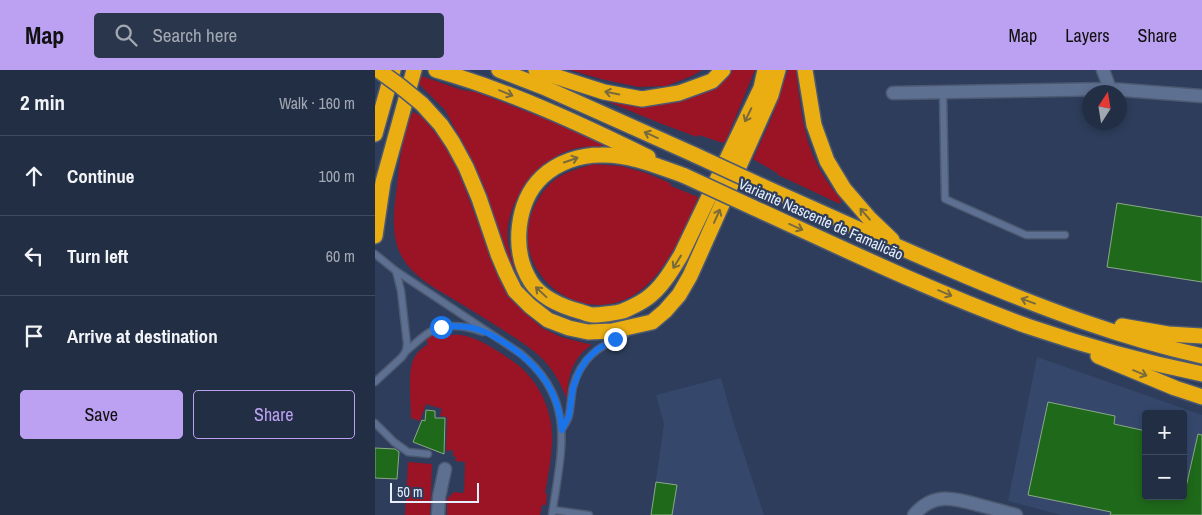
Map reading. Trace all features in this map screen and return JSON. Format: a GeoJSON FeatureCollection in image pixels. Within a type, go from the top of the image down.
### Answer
{"type":"FeatureCollection","features":[{"type":"Feature","properties":{"kind":"highway"},"geometry":{"type":"LineString","coordinates":[[378,70],[423,104],[453,142],[479,198],[498,254],[515,290],[530,306],[548,320],[569,328],[588,332],[612,331],[652,322],[679,295],[690,276],[771,95],[778,70]]}},
{"type":"Feature","properties":{"kind":"highway"},"geometry":{"type":"LineString","coordinates":[[375,134],[393,70]]}},
{"type":"Feature","properties":{"kind":"highway"},"geometry":{"type":"LineString","coordinates":[[375,236],[383,182],[414,70]]}},
{"type":"Feature","properties":{"kind":"highway","name":"Variante Nascente de Famalicão"},"geometry":{"type":"LineString","coordinates":[[436,70],[497,89],[589,128],[752,207],[971,304],[1030,327],[1083,344],[1202,374]]}},
{"type":"Feature","properties":{"kind":"highway","name":"Variante Nascente de Famalicão"},"geometry":{"type":"LineString","coordinates":[[499,70],[543,87],[900,248],[1013,295],[1136,339],[1202,356]]}},
{"type":"Feature","properties":{"kind":"highway"},"geometry":{"type":"LineString","coordinates":[[536,70],[604,92],[642,99],[679,94],[712,81],[723,70]]}},
{"type":"Feature","properties":{"kind":"highway"},"geometry":{"type":"LineString","coordinates":[[685,176],[636,160],[603,155],[583,156],[561,163],[542,177],[530,194],[521,215],[518,238],[521,260],[531,282],[545,297],[566,308],[592,315],[622,311],[647,298],[667,279],[681,255],[761,88],[765,70]]}},
{"type":"Feature","properties":{"kind":"highway"},"geometry":{"type":"LineString","coordinates":[[805,70],[814,125],[827,161],[845,189],[869,218],[900,248]]}},
{"type":"Feature","properties":{"kind":"highway"},"geometry":{"type":"LineString","coordinates":[[1074,318],[1168,334],[1202,336]]}},
{"type":"Feature","properties":{"kind":"highway"},"geometry":{"type":"LineString","coordinates":[[1030,327],[1139,373],[1202,397]]}},
{"type":"Feature","properties":{"kind":"street"},"geometry":{"type":"LineString","coordinates":[[1103,70],[1109,85]]}},
{"type":"Feature","properties":{"kind":"street"},"geometry":{"type":"LineString","coordinates":[[893,93],[1082,90]]}},
{"type":"Feature","properties":{"kind":"street"},"geometry":{"type":"LineString","coordinates":[[1127,90],[1202,96]]}},
{"type":"Feature","properties":{"kind":"street"},"geometry":{"type":"LineString","coordinates":[[438,515],[439,497],[445,469]]}},
{"type":"Feature","properties":{"kind":"street"},"geometry":{"type":"LineString","coordinates":[[914,515],[919,509],[930,502],[952,498],[1016,515]]}},
{"type":"Feature","properties":{"kind":"lane"},"geometry":{"type":"LineString","coordinates":[[943,92],[945,199],[1026,235],[1065,235]]}},
{"type":"Feature","properties":{"kind":"lane"},"geometry":{"type":"LineString","coordinates":[[375,254],[396,271],[493,335],[538,370],[547,382],[561,418],[561,454],[553,512],[589,515]]}},
{"type":"Feature","properties":{"kind":"lane"},"geometry":{"type":"LineString","coordinates":[[396,271],[401,291],[407,344],[406,351]]}},
{"type":"Feature","properties":{"kind":"lane"},"geometry":{"type":"LineString","coordinates":[[562,430],[569,416],[573,388],[579,372],[587,359],[598,349],[615,339],[652,322]]}},
{"type":"Feature","properties":{"kind":"lane"},"geometry":{"type":"LineString","coordinates":[[375,382],[406,351],[431,331],[441,327],[471,328],[493,335]]}},
{"type":"Feature","properties":{"kind":"lane"},"geometry":{"type":"LineString","coordinates":[[375,423],[394,442],[408,452],[428,454]]}},
{"type":"Feature","properties":{"kind":"shaded area"},"geometry":{"type":"Polygon","coordinates":[[[570,70],[702,70],[666,86],[638,87],[570,70]]]}},
{"type":"Feature","properties":{"kind":"shaded area"},"geometry":{"type":"Polygon","coordinates":[[[733,70],[755,70],[726,140],[723,143],[699,135],[697,137],[662,124],[567,85],[623,103],[652,105],[683,100],[697,95],[723,80],[733,70]]]}},
{"type":"Feature","properties":{"kind":"shaded area"},"geometry":{"type":"Polygon","coordinates":[[[788,70],[796,70],[807,139],[820,169],[841,199],[840,204],[778,175],[753,159],[771,119],[788,70]]]}},
{"type":"Feature","properties":{"kind":"shaded area"},"geometry":{"type":"Polygon","coordinates":[[[421,76],[462,90],[476,92],[546,119],[614,149],[583,147],[569,151],[544,165],[524,186],[511,212],[507,232],[509,251],[517,274],[509,260],[475,166],[445,110],[418,83],[421,76]]]}},
{"type":"Feature","properties":{"kind":"shaded area"},"geometry":{"type":"Polygon","coordinates":[[[413,112],[421,116],[438,136],[441,135],[456,164],[497,274],[509,296],[542,328],[561,337],[592,345],[580,355],[572,368],[568,383],[567,399],[550,367],[538,354],[416,275],[402,257],[394,231],[394,213],[402,148],[413,112]]]}},
{"type":"Feature","properties":{"kind":"shaded area"},"geometry":{"type":"Polygon","coordinates":[[[593,164],[621,166],[646,173],[698,197],[682,237],[651,281],[641,290],[619,302],[596,305],[575,300],[555,290],[540,274],[530,254],[528,231],[534,207],[550,184],[566,173],[593,164]]]}},
{"type":"Feature","properties":{"kind":"shaded area"},"geometry":{"type":"Polygon","coordinates":[[[438,334],[466,336],[487,345],[518,365],[539,390],[548,411],[552,433],[551,456],[545,493],[547,494],[546,505],[542,505],[540,515],[447,515],[447,499],[454,492],[464,493],[465,462],[455,461],[456,457],[453,456],[453,450],[446,451],[447,417],[440,416],[442,409],[426,404],[420,421],[411,418],[410,379],[412,364],[417,354],[428,344],[426,339],[438,334]]]}},
{"type":"Feature","properties":{"kind":"shaded area"},"geometry":{"type":"Polygon","coordinates":[[[1037,357],[1202,415],[1202,515],[1061,515],[1008,501],[1037,357]]]}},
{"type":"Feature","properties":{"kind":"shaded area"},"geometry":{"type":"Polygon","coordinates":[[[721,378],[764,515],[651,515],[664,424],[656,395],[721,378]]]}},
{"type":"Feature","properties":{"kind":"shaded area"},"geometry":{"type":"Polygon","coordinates":[[[408,462],[432,464],[430,515],[405,515],[408,462]]]}},
{"type":"Feature","properties":{"kind":"building"},"geometry":{"type":"Polygon","coordinates":[[[1117,203],[1202,217],[1202,282],[1107,267],[1117,203]]]}},
{"type":"Feature","properties":{"kind":"building"},"geometry":{"type":"Polygon","coordinates":[[[1048,402],[1115,416],[1114,424],[1142,430],[1142,500],[1187,500],[1187,483],[1198,434],[1202,435],[1202,515],[1110,515],[1111,512],[1028,495],[1048,402]]]}},
{"type":"Feature","properties":{"kind":"building"},"geometry":{"type":"Polygon","coordinates":[[[426,410],[435,411],[435,418],[445,418],[444,454],[413,442],[422,420],[425,421],[426,410]]]}},
{"type":"Feature","properties":{"kind":"building"},"geometry":{"type":"Polygon","coordinates":[[[375,448],[395,449],[399,452],[397,479],[375,478],[375,448]]]}},
{"type":"Feature","properties":{"kind":"building"},"geometry":{"type":"Polygon","coordinates":[[[656,482],[677,485],[672,515],[651,515],[656,482]]]}},
{"type":"Feature","properties":{"kind":"route"},"geometry":{"type":"LineString","coordinates":[[441,327],[471,328],[493,335],[520,353],[547,382],[558,408],[562,430],[569,416],[573,388],[579,372],[587,359],[598,349],[615,339]]}}]}
